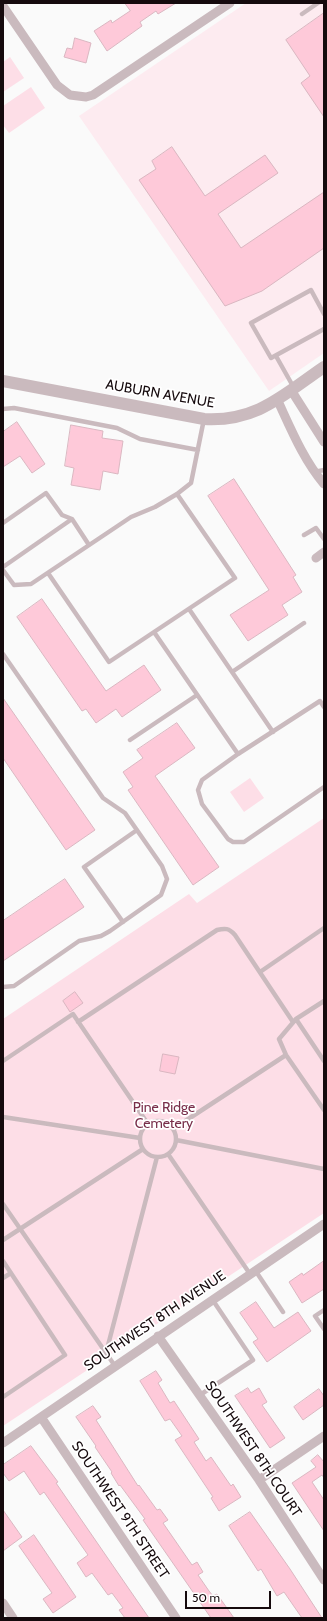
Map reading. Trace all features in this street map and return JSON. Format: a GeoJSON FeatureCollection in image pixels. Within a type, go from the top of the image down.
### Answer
{"type":"FeatureCollection","features":[{"type":"Feature","properties":{"kind":"street"},"geometry":{"type":"LineString","coordinates":[[3,6],[57,86],[70,95],[86,97],[94,95],[230,3]]}},
{"type":"Feature","properties":{"kind":"street","name":"AUBURN AVENUE"},"geometry":{"type":"LineString","coordinates":[[3,381],[204,419],[224,420],[238,418],[267,407],[324,367]]}},
{"type":"Feature","properties":{"kind":"street"},"geometry":{"type":"LineString","coordinates":[[292,389],[324,442]]}},
{"type":"Feature","properties":{"kind":"street"},"geometry":{"type":"LineString","coordinates":[[277,399],[300,448],[314,472],[324,484]]}},
{"type":"Feature","properties":{"kind":"street"},"geometry":{"type":"LineString","coordinates":[[316,558],[324,552]]}},
{"type":"Feature","properties":{"kind":"street","name":"SOUTHWEST 8TH AVENUE"},"geometry":{"type":"LineString","coordinates":[[3,1443],[324,1224]]}},
{"type":"Feature","properties":{"kind":"street","name":"SOUTHWEST 8TH COURT"},"geometry":{"type":"LineString","coordinates":[[158,1336],[259,1480],[324,1580]]}},
{"type":"Feature","properties":{"kind":"street","name":"SOUTHWEST 9TH STREET"},"geometry":{"type":"LineString","coordinates":[[41,1417],[176,1618]]}},
{"type":"Feature","properties":{"kind":"street"},"geometry":{"type":"LineString","coordinates":[[259,1480],[324,1436]]}},
{"type":"Feature","properties":{"kind":"street"},"geometry":{"type":"LineString","coordinates":[[3,1603],[13,1618]]}},
{"type":"Feature","properties":{"kind":"lane"},"geometry":{"type":"LineString","coordinates":[[302,14],[318,3]]}},
{"type":"Feature","properties":{"kind":"lane"},"geometry":{"type":"LineString","coordinates":[[324,314],[311,290],[251,323],[271,358],[324,329]]}},
{"type":"Feature","properties":{"kind":"lane"},"geometry":{"type":"LineString","coordinates":[[276,356],[292,389]]}},
{"type":"Feature","properties":{"kind":"lane"},"geometry":{"type":"LineString","coordinates":[[3,409],[14,408],[117,428],[140,439],[198,450]]}},
{"type":"Feature","properties":{"kind":"lane"},"geometry":{"type":"LineString","coordinates":[[3,570],[14,585],[31,584],[131,517],[156,507],[191,484],[204,419]]}},
{"type":"Feature","properties":{"kind":"lane"},"geometry":{"type":"LineString","coordinates":[[314,472],[324,470]]}},
{"type":"Feature","properties":{"kind":"lane"},"geometry":{"type":"LineString","coordinates":[[3,523],[46,493],[62,515],[72,519],[89,545]]}},
{"type":"Feature","properties":{"kind":"lane"},"geometry":{"type":"LineString","coordinates":[[48,573],[109,662],[235,578],[177,494]]}},
{"type":"Feature","properties":{"kind":"lane"},"geometry":{"type":"LineString","coordinates":[[3,567],[72,519]]}},
{"type":"Feature","properties":{"kind":"lane"},"geometry":{"type":"LineString","coordinates":[[304,535],[316,528],[324,539]]}},
{"type":"Feature","properties":{"kind":"lane"},"geometry":{"type":"LineString","coordinates":[[189,608],[273,732]]}},
{"type":"Feature","properties":{"kind":"lane"},"geometry":{"type":"LineString","coordinates":[[232,672],[304,623]]}},
{"type":"Feature","properties":{"kind":"lane"},"geometry":{"type":"LineString","coordinates":[[154,632],[238,754]]}},
{"type":"Feature","properties":{"kind":"lane"},"geometry":{"type":"LineString","coordinates":[[3,654],[103,798],[125,813],[162,866],[166,879],[161,895],[123,922],[101,936],[79,941],[14,986],[3,988]]}},
{"type":"Feature","properties":{"kind":"lane"},"geometry":{"type":"LineString","coordinates":[[130,740],[197,694]]}},
{"type":"Feature","properties":{"kind":"lane"},"geometry":{"type":"LineString","coordinates":[[324,707],[320,701],[238,754],[202,780],[198,790],[202,804],[228,839],[233,842],[244,842],[324,787]]}},
{"type":"Feature","properties":{"kind":"lane"},"geometry":{"type":"LineString","coordinates":[[123,922],[84,867],[137,830]]}},
{"type":"Feature","properties":{"kind":"lane"},"geometry":{"type":"LineString","coordinates":[[78,1022],[217,930],[225,928],[231,930],[324,1061]]}},
{"type":"Feature","properties":{"kind":"lane"},"geometry":{"type":"LineString","coordinates":[[260,972],[324,928]]}},
{"type":"Feature","properties":{"kind":"lane"},"geometry":{"type":"LineString","coordinates":[[324,1001],[295,1021],[279,1039],[286,1055],[324,1110]]}},
{"type":"Feature","properties":{"kind":"lane"},"geometry":{"type":"LineString","coordinates":[[3,1061],[72,1014],[148,1124]]}},
{"type":"Feature","properties":{"kind":"lane"},"geometry":{"type":"LineString","coordinates":[[173,1129],[286,1055]]}},
{"type":"Feature","properties":{"kind":"lane"},"geometry":{"type":"LineString","coordinates":[[3,1117],[140,1138]]}},
{"type":"Feature","properties":{"kind":"lane"},"geometry":{"type":"LineString","coordinates":[[159,1121],[169,1125],[173,1129],[176,1140],[172,1151],[168,1154],[157,1157],[152,1156],[143,1149],[140,1138],[141,1133],[148,1124],[159,1121]]}},
{"type":"Feature","properties":{"kind":"lane"},"geometry":{"type":"LineString","coordinates":[[176,1140],[324,1169]]}},
{"type":"Feature","properties":{"kind":"lane"},"geometry":{"type":"LineString","coordinates":[[3,1240],[143,1149]]}},
{"type":"Feature","properties":{"kind":"lane"},"geometry":{"type":"LineString","coordinates":[[168,1154],[283,1312]]}},
{"type":"Feature","properties":{"kind":"lane"},"geometry":{"type":"LineString","coordinates":[[106,1352],[157,1157]]}},
{"type":"Feature","properties":{"kind":"lane"},"geometry":{"type":"LineString","coordinates":[[3,1204],[115,1366]]}},
{"type":"Feature","properties":{"kind":"lane"},"geometry":{"type":"LineString","coordinates":[[3,1261],[66,1355],[3,1397]]}},
{"type":"Feature","properties":{"kind":"lane"},"geometry":{"type":"LineString","coordinates":[[3,1278],[11,1273]]}},
{"type":"Feature","properties":{"kind":"lane"},"geometry":{"type":"LineString","coordinates":[[200,1395],[252,1360],[212,1299]]}},
{"type":"Feature","properties":{"kind":"lane"},"geometry":{"type":"LineString","coordinates":[[324,1310],[315,1316],[324,1329]]}},
{"type":"Feature","properties":{"kind":"shaded area"},"geometry":{"type":"Polygon","coordinates":[[[246,3],[324,3],[324,353],[269,391],[79,116],[246,3]]]}},
{"type":"Feature","properties":{"kind":"green space"},"geometry":{"type":"Polygon","coordinates":[[[10,57],[24,78],[3,92],[3,62],[10,57]]]}},
{"type":"Feature","properties":{"kind":"green space"},"geometry":{"type":"Polygon","coordinates":[[[31,87],[45,108],[9,133],[3,125],[3,106],[31,87]]]}},
{"type":"Feature","properties":{"kind":"green space"},"geometry":{"type":"Polygon","coordinates":[[[250,778],[264,798],[244,812],[230,792],[250,778]]]}},
{"type":"Feature","properties":{"kind":"green space","name":"Pine Ridge Cemetery"},"geometry":{"type":"Polygon","coordinates":[[[324,818],[324,1213],[3,1426],[3,1019],[189,894],[197,903],[324,818]]]}},
{"type":"Feature","properties":{"kind":"building"},"geometry":{"type":"Polygon","coordinates":[[[125,3],[176,3],[158,14],[156,11],[140,22],[142,26],[107,51],[94,31],[111,20],[112,23],[130,11],[125,3]]]}},
{"type":"Feature","properties":{"kind":"building"},"geometry":{"type":"Polygon","coordinates":[[[324,13],[324,117],[301,83],[310,76],[286,40],[324,13]]]}},
{"type":"Feature","properties":{"kind":"building"},"geometry":{"type":"Polygon","coordinates":[[[75,38],[91,43],[86,63],[64,57],[67,48],[72,49],[75,38]]]}},
{"type":"Feature","properties":{"kind":"building"},"geometry":{"type":"Polygon","coordinates":[[[172,147],[205,196],[265,155],[278,173],[218,214],[241,248],[324,192],[324,248],[262,291],[225,306],[139,180],[156,169],[152,161],[172,147]]]}},
{"type":"Feature","properties":{"kind":"building"},"geometry":{"type":"Polygon","coordinates":[[[17,422],[45,464],[32,473],[20,456],[3,467],[3,432],[17,422]]]}},
{"type":"Feature","properties":{"kind":"building"},"geometry":{"type":"Polygon","coordinates":[[[71,425],[103,431],[102,438],[123,441],[118,474],[103,471],[100,490],[71,485],[74,468],[65,466],[71,425]]]}},
{"type":"Feature","properties":{"kind":"building"},"geometry":{"type":"Polygon","coordinates":[[[234,479],[296,575],[293,577],[302,592],[282,605],[288,615],[248,641],[230,615],[269,590],[208,496],[234,479]]]}},
{"type":"Feature","properties":{"kind":"building"},"geometry":{"type":"Polygon","coordinates":[[[42,599],[106,691],[144,665],[161,690],[122,717],[116,709],[96,723],[86,709],[82,711],[17,617],[42,599]]]}},
{"type":"Feature","properties":{"kind":"building"},"geometry":{"type":"Polygon","coordinates":[[[3,698],[95,830],[66,850],[3,758],[3,698]]]}},
{"type":"Feature","properties":{"kind":"building"},"geometry":{"type":"Polygon","coordinates":[[[177,723],[195,748],[155,776],[219,867],[193,885],[128,790],[133,787],[123,772],[143,758],[137,750],[177,723]]]}},
{"type":"Feature","properties":{"kind":"building"},"geometry":{"type":"Polygon","coordinates":[[[65,879],[84,907],[3,961],[3,921],[65,879]]]}},
{"type":"Feature","properties":{"kind":"building"},"geometry":{"type":"Polygon","coordinates":[[[75,992],[83,1003],[70,1012],[63,1001],[75,992]]]}},
{"type":"Feature","properties":{"kind":"building"},"geometry":{"type":"Polygon","coordinates":[[[163,1054],[179,1057],[175,1074],[160,1071],[163,1054]]]}},
{"type":"Feature","properties":{"kind":"building"},"geometry":{"type":"Polygon","coordinates":[[[324,1261],[324,1289],[302,1303],[289,1282],[302,1273],[303,1275],[324,1261]]]}},
{"type":"Feature","properties":{"kind":"building"},"geometry":{"type":"Polygon","coordinates":[[[256,1302],[274,1328],[298,1312],[311,1331],[267,1362],[253,1342],[258,1339],[240,1313],[256,1302]]]}},
{"type":"Feature","properties":{"kind":"building"},"geometry":{"type":"Polygon","coordinates":[[[156,1371],[162,1380],[158,1383],[170,1403],[174,1401],[199,1439],[194,1442],[206,1461],[211,1457],[231,1486],[233,1484],[241,1497],[219,1511],[211,1498],[213,1497],[175,1440],[182,1436],[170,1419],[165,1421],[140,1381],[156,1371]]]}},
{"type":"Feature","properties":{"kind":"building"},"geometry":{"type":"Polygon","coordinates":[[[248,1388],[251,1393],[259,1388],[267,1402],[262,1405],[285,1438],[270,1448],[235,1396],[248,1388]]]}},
{"type":"Feature","properties":{"kind":"building"},"geometry":{"type":"Polygon","coordinates":[[[319,1389],[324,1396],[324,1405],[303,1420],[294,1407],[319,1389]]]}},
{"type":"Feature","properties":{"kind":"building"},"geometry":{"type":"Polygon","coordinates":[[[93,1406],[101,1417],[96,1420],[138,1486],[139,1485],[157,1510],[160,1509],[168,1520],[163,1523],[192,1565],[197,1562],[203,1572],[198,1575],[209,1591],[213,1596],[217,1594],[234,1618],[211,1618],[143,1520],[145,1519],[120,1485],[119,1486],[111,1473],[112,1472],[95,1447],[96,1446],[76,1417],[93,1406]]]}},
{"type":"Feature","properties":{"kind":"building"},"geometry":{"type":"Polygon","coordinates":[[[31,1446],[58,1482],[56,1483],[149,1618],[125,1618],[119,1610],[123,1608],[112,1593],[108,1595],[92,1573],[86,1577],[77,1563],[88,1555],[44,1492],[40,1495],[24,1471],[9,1481],[3,1473],[3,1465],[31,1446]]]}},
{"type":"Feature","properties":{"kind":"building"},"geometry":{"type":"Polygon","coordinates":[[[318,1455],[324,1462],[324,1478],[322,1475],[312,1482],[324,1500],[324,1531],[292,1483],[316,1467],[311,1461],[318,1455]]]}},
{"type":"Feature","properties":{"kind":"building"},"geometry":{"type":"Polygon","coordinates":[[[3,1510],[22,1537],[3,1551],[3,1510]]]}},
{"type":"Feature","properties":{"kind":"building"},"geometry":{"type":"Polygon","coordinates":[[[250,1512],[322,1618],[302,1618],[284,1592],[277,1596],[261,1569],[258,1571],[229,1526],[250,1512]]]}},
{"type":"Feature","properties":{"kind":"building"},"geometry":{"type":"Polygon","coordinates":[[[34,1535],[76,1597],[53,1613],[43,1599],[52,1593],[19,1546],[34,1535]]]}}]}
